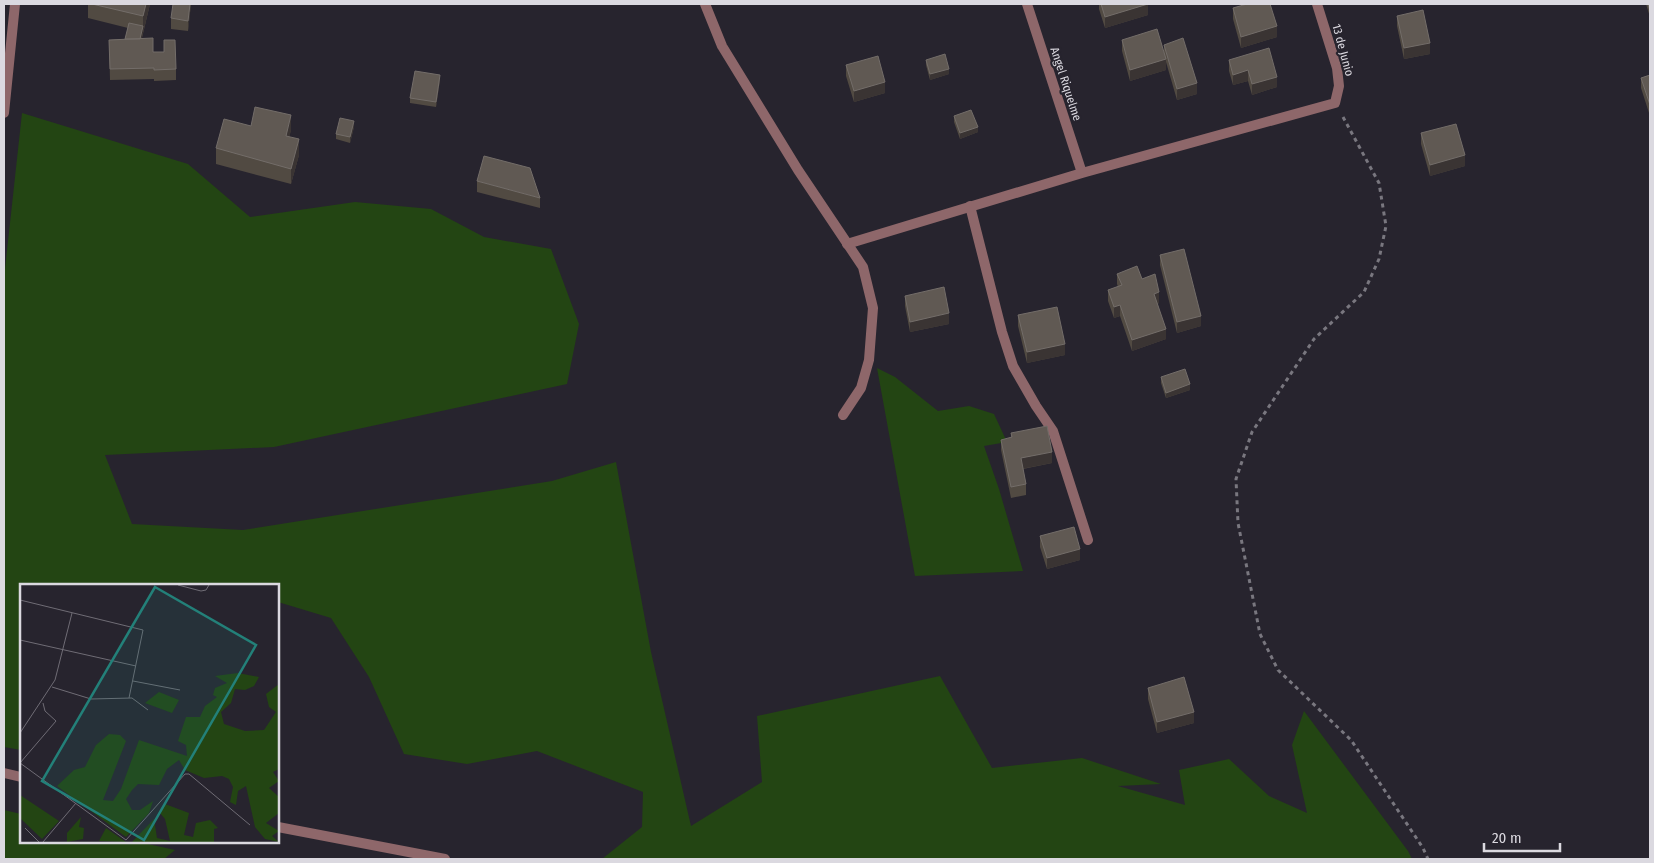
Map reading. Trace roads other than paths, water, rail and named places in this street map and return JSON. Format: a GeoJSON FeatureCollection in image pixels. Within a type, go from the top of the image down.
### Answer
{"type":"FeatureCollection","features":[{"type":"Feature","properties":{"kind":"street"},"geometry":{"type":"LineString","coordinates":[[4,113],[15,4]]}},
{"type":"Feature","properties":{"kind":"street"},"geometry":{"type":"LineString","coordinates":[[705,4],[722,46],[798,170],[863,268],[873,308],[869,360],[861,388],[843,415]]}},
{"type":"Feature","properties":{"kind":"street","name":"Angel Riquelme"},"geometry":{"type":"LineString","coordinates":[[1027,4],[1082,173]]}},
{"type":"Feature","properties":{"kind":"street","name":"13 de Junio"},"geometry":{"type":"LineString","coordinates":[[1082,173],[1335,103],[1339,86],[1337,68],[1317,4]]}},
{"type":"Feature","properties":{"kind":"street"},"geometry":{"type":"LineString","coordinates":[[847,244],[1082,173]]}},
{"type":"Feature","properties":{"kind":"street"},"geometry":{"type":"LineString","coordinates":[[970,206],[1002,332],[1013,366],[1053,431],[1088,540]]}},
{"type":"Feature","properties":{"kind":"street"},"geometry":{"type":"LineString","coordinates":[[4,774],[20,777]]}},
{"type":"Feature","properties":{"kind":"street"},"geometry":{"type":"LineString","coordinates":[[279,827],[445,859]]}}]}
